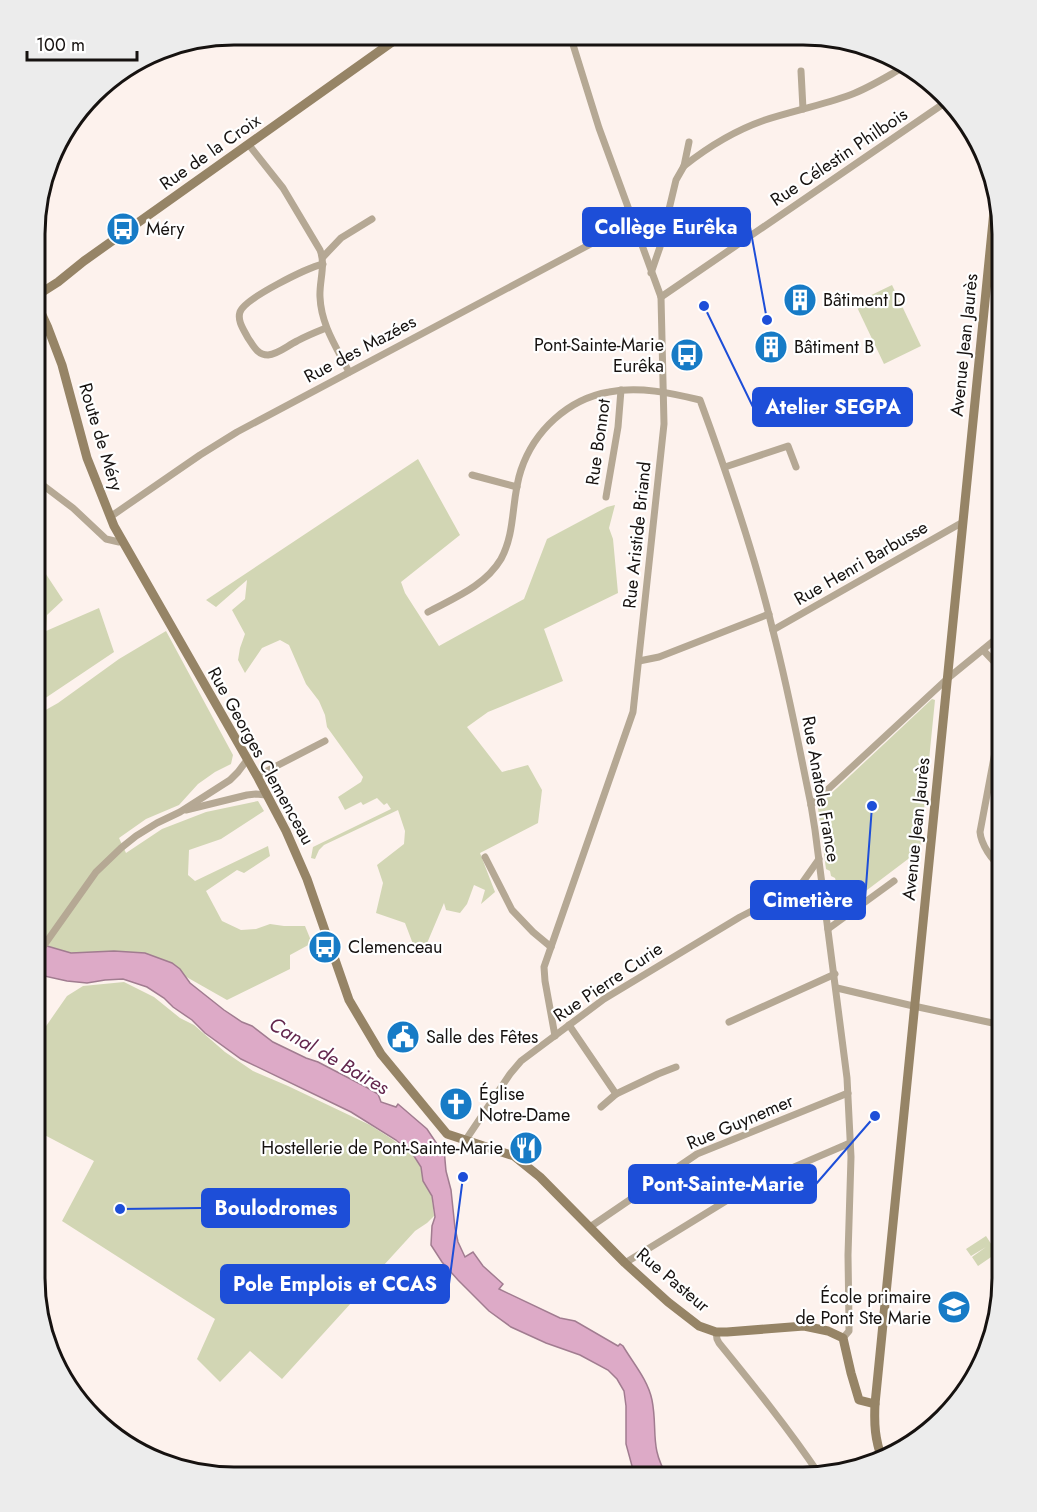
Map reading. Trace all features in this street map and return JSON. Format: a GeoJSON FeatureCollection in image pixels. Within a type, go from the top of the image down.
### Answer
{"type":"FeatureCollection","features":[{"type":"Feature","properties":{"kind":"main road","name":"Rue de la Croix"},"geometry":{"type":"LineString","coordinates":[[45,290],[249,145],[380,45]]}},
{"type":"Feature","properties":{"kind":"main road","name":"Avenue Jean Jaurès"},"geometry":{"type":"LineString","coordinates":[[879,1451],[873,1427],[875,1404],[992,232]]}},
{"type":"Feature","properties":{"kind":"main road","name":"Route de Méry"},"geometry":{"type":"LineString","coordinates":[[45,322],[62,365],[87,458],[110,517],[160,609]]}},
{"type":"Feature","properties":{"kind":"main road","name":"Rue Georges Clemenceau"},"geometry":{"type":"LineString","coordinates":[[160,609],[257,776],[286,831],[307,879],[349,1000],[381,1054],[442,1129],[451,1136]]}},
{"type":"Feature","properties":{"kind":"main road","name":"Rue Pasteur"},"geometry":{"type":"LineString","coordinates":[[451,1136],[514,1156],[540,1177],[625,1263],[668,1302],[699,1326],[716,1332],[804,1326],[828,1331],[843,1338]]}},
{"type":"Feature","properties":{"kind":"main road"},"geometry":{"type":"LineString","coordinates":[[843,1338],[859,1400],[875,1404]]}},
{"type":"Feature","properties":{"kind":"street","name":"Rue Aristide Briand"},"geometry":{"type":"LineString","coordinates":[[555,1036],[544,967],[629,725],[635,699],[664,424],[661,297],[599,128],[573,45]]}},
{"type":"Feature","properties":{"kind":"street"},"geometry":{"type":"LineString","coordinates":[[801,70],[803,109]]}},
{"type":"Feature","properties":{"kind":"street"},"geometry":{"type":"LineString","coordinates":[[684,166],[743,130],[864,89],[897,71]]}},
{"type":"Feature","properties":{"kind":"street","name":"Rue Célestin Philbois"},"geometry":{"type":"LineString","coordinates":[[661,297],[941,106]]}},
{"type":"Feature","properties":{"kind":"street"},"geometry":{"type":"LineString","coordinates":[[651,273],[660,247],[676,180],[684,166],[689,142]]}},
{"type":"Feature","properties":{"kind":"street"},"geometry":{"type":"LineString","coordinates":[[249,145],[283,188],[317,244],[323,261],[320,297],[326,328],[350,372]]}},
{"type":"Feature","properties":{"kind":"street"},"geometry":{"type":"LineString","coordinates":[[326,328],[277,352],[265,355],[255,350],[239,318],[245,305],[273,287],[323,261],[341,238],[372,219]]}},
{"type":"Feature","properties":{"kind":"street","name":"Rue des Mazées"},"geometry":{"type":"LineString","coordinates":[[110,517],[237,432],[633,222]]}},
{"type":"Feature","properties":{"kind":"street"},"geometry":{"type":"LineString","coordinates":[[645,256],[660,247]]}},
{"type":"Feature","properties":{"kind":"street"},"geometry":{"type":"LineString","coordinates":[[428,612],[475,586],[494,569],[501,559],[511,531],[521,471],[539,434],[551,422],[564,411],[593,396],[621,390],[664,392]]}},
{"type":"Feature","properties":{"kind":"street","name":"Rue Bonnot"},"geometry":{"type":"LineString","coordinates":[[606,497],[618,426],[621,390]]}},
{"type":"Feature","properties":{"kind":"street","name":"Rue Anatole France"},"geometry":{"type":"LineString","coordinates":[[664,392],[700,400],[725,467],[769,614],[811,805],[837,988],[848,1093],[849,1331],[843,1338]]}},
{"type":"Feature","properties":{"kind":"street"},"geometry":{"type":"LineString","coordinates":[[725,467],[788,446],[796,467]]}},
{"type":"Feature","properties":{"kind":"street"},"geometry":{"type":"LineString","coordinates":[[472,475],[517,487]]}},
{"type":"Feature","properties":{"kind":"street"},"geometry":{"type":"LineString","coordinates":[[45,487],[74,508],[106,539],[119,542],[122,540]]}},
{"type":"Feature","properties":{"kind":"street","name":"Rue Henri Barbusse"},"geometry":{"type":"LineString","coordinates":[[773,630],[963,522]]}},
{"type":"Feature","properties":{"kind":"street"},"geometry":{"type":"LineString","coordinates":[[639,661],[659,657],[769,614]]}},
{"type":"Feature","properties":{"kind":"street"},"geometry":{"type":"LineString","coordinates":[[811,805],[947,679],[992,642]]}},
{"type":"Feature","properties":{"kind":"street"},"geometry":{"type":"LineString","coordinates":[[983,650],[992,659]]}},
{"type":"Feature","properties":{"kind":"street"},"geometry":{"type":"LineString","coordinates":[[257,776],[325,741]]}},
{"type":"Feature","properties":{"kind":"street"},"geometry":{"type":"LineString","coordinates":[[45,944],[96,872],[121,848],[136,836],[180,812],[230,780],[247,760]]}},
{"type":"Feature","properties":{"kind":"street"},"geometry":{"type":"LineString","coordinates":[[992,768],[980,832],[981,839],[992,857]]}},
{"type":"Feature","properties":{"kind":"street"},"geometry":{"type":"LineString","coordinates":[[180,812],[247,795],[266,795]]}},
{"type":"Feature","properties":{"kind":"street"},"geometry":{"type":"LineString","coordinates":[[485,857],[512,910],[551,947]]}},
{"type":"Feature","properties":{"kind":"street","name":"Rue Pierre Curie"},"geometry":{"type":"LineString","coordinates":[[465,1141],[521,1060],[604,999],[740,917],[800,886],[819,859]]}},
{"type":"Feature","properties":{"kind":"street"},"geometry":{"type":"LineString","coordinates":[[828,929],[894,881]]}},
{"type":"Feature","properties":{"kind":"street"},"geometry":{"type":"LineString","coordinates":[[800,886],[812,888],[824,896]]}},
{"type":"Feature","properties":{"kind":"street"},"geometry":{"type":"LineString","coordinates":[[729,1023],[835,974]]}},
{"type":"Feature","properties":{"kind":"street"},"geometry":{"type":"LineString","coordinates":[[837,988],[992,1023]]}},
{"type":"Feature","properties":{"kind":"street"},"geometry":{"type":"LineString","coordinates":[[569,1025],[616,1094]]}},
{"type":"Feature","properties":{"kind":"street"},"geometry":{"type":"LineString","coordinates":[[601,1107],[616,1094],[676,1067]]}},
{"type":"Feature","properties":{"kind":"street","name":"Rue Guynemer"},"geometry":{"type":"LineString","coordinates":[[590,1227],[697,1154],[848,1093]]}},
{"type":"Feature","properties":{"kind":"street"},"geometry":{"type":"LineString","coordinates":[[625,1263],[752,1185],[850,1143]]}},
{"type":"Feature","properties":{"kind":"street"},"geometry":{"type":"LineString","coordinates":[[716,1332],[719,1343],[793,1436],[814,1466]]}},
{"type":"Feature","properties":{"kind":"green space"},"geometry":{"type":"Polygon","coordinates":[[[892,285],[921,346],[884,364],[855,303],[892,285]]]}},
{"type":"Feature","properties":{"kind":"green space"},"geometry":{"type":"Polygon","coordinates":[[[418,459],[460,535],[401,582],[405,593],[439,646],[524,599],[547,539],[615,505],[609,528],[613,539],[618,593],[544,629],[563,681],[488,712],[467,727],[502,772],[528,765],[542,790],[538,823],[480,853],[495,892],[481,904],[485,890],[474,885],[467,904],[460,913],[446,910],[444,903],[425,948],[413,944],[405,923],[376,913],[383,883],[377,865],[404,844],[405,831],[398,810],[324,845],[315,859],[311,858],[313,847],[391,809],[387,803],[384,805],[377,798],[363,805],[361,802],[345,810],[338,797],[361,782],[363,777],[327,727],[319,701],[306,684],[289,645],[280,640],[262,648],[245,673],[238,660],[245,634],[232,610],[245,599],[247,580],[216,607],[206,600],[418,459]]]}},
{"type":"Feature","properties":{"kind":"green space"},"geometry":{"type":"Polygon","coordinates":[[[45,573],[63,600],[47,615],[46,631],[99,608],[114,652],[45,698],[45,573]]]}},
{"type":"Feature","properties":{"kind":"green space"},"geometry":{"type":"Polygon","coordinates":[[[166,631],[233,755],[231,764],[198,784],[179,805],[146,819],[119,838],[126,853],[162,829],[206,812],[258,801],[264,811],[221,839],[189,850],[188,875],[195,881],[268,846],[270,856],[244,873],[237,870],[206,891],[222,921],[241,930],[256,929],[270,924],[305,926],[312,943],[290,955],[290,969],[227,1000],[153,958],[45,963],[45,710],[119,659],[166,631]]]}},
{"type":"Feature","properties":{"kind":"green space"},"geometry":{"type":"Polygon","coordinates":[[[932,699],[935,700],[920,850],[838,912],[835,911],[832,888],[837,885],[835,878],[826,869],[818,808],[932,699]]]}},
{"type":"Feature","properties":{"kind":"green space"},"geometry":{"type":"Polygon","coordinates":[[[124,982],[154,997],[253,1071],[370,1125],[392,1139],[414,1156],[423,1170],[432,1197],[434,1216],[415,1231],[373,1277],[363,1270],[343,1295],[352,1302],[282,1379],[250,1351],[220,1382],[197,1359],[215,1319],[62,1221],[94,1161],[45,1135],[45,1028],[67,996],[83,986],[124,982]]]}},
{"type":"Feature","properties":{"kind":"green space"},"geometry":{"type":"Polygon","coordinates":[[[986,1236],[992,1245],[992,1256],[978,1266],[972,1257],[986,1247],[971,1256],[966,1249],[986,1236]]]}},
{"type":"Feature","properties":{"kind":"shaded area"},"geometry":{"type":"Polygon","coordinates":[[[45,944],[71,953],[114,951],[145,953],[172,963],[180,969],[190,983],[224,1010],[252,1026],[273,1042],[366,1087],[378,1094],[381,1102],[396,1107],[398,1104],[427,1129],[441,1150],[444,1149],[455,1228],[465,1257],[473,1252],[483,1266],[503,1284],[499,1289],[560,1318],[575,1321],[618,1346],[620,1344],[623,1346],[650,1393],[654,1411],[656,1448],[662,1467],[632,1467],[626,1444],[624,1391],[608,1370],[580,1355],[511,1327],[489,1311],[442,1262],[431,1245],[435,1217],[432,1196],[423,1181],[421,1167],[414,1156],[396,1140],[351,1112],[241,1059],[147,987],[123,979],[87,983],[45,976],[45,944]]]}},
{"type":"Feature","properties":{"kind":"place","name":"Méry"},"geometry":{"type":"Point","coordinates":[123,229]}},
{"type":"Feature","properties":{"kind":"place","name":"Bâtiment D"},"geometry":{"type":"Point","coordinates":[800,300]}},
{"type":"Feature","properties":{"kind":"place","name":"Atelier SEGPA"},"geometry":{"type":"Point","coordinates":[704,306]}},
{"type":"Feature","properties":{"kind":"place","name":"Collège Eurêka"},"geometry":{"type":"Point","coordinates":[767,320]}},
{"type":"Feature","properties":{"kind":"place","name":"Bâtiment B"},"geometry":{"type":"Point","coordinates":[771,347]}},
{"type":"Feature","properties":{"kind":"place","name":"Pont-Sainte-Marie Eurêka"},"geometry":{"type":"Point","coordinates":[687,355]}},
{"type":"Feature","properties":{"kind":"place","name":"Cimetière"},"geometry":{"type":"Point","coordinates":[872,806]}},
{"type":"Feature","properties":{"kind":"place","name":"Clemenceau"},"geometry":{"type":"Point","coordinates":[325,947]}},
{"type":"Feature","properties":{"kind":"place","name":"Salle des Fêtes"},"geometry":{"type":"Point","coordinates":[403,1037]}},
{"type":"Feature","properties":{"kind":"place","name":"Église Notre-Dame"},"geometry":{"type":"Point","coordinates":[456,1104]}},
{"type":"Feature","properties":{"kind":"place","name":"Pont-Sainte-Marie"},"geometry":{"type":"Point","coordinates":[875,1116]}},
{"type":"Feature","properties":{"kind":"place","name":"Hostellerie de Pont-Sainte-Marie"},"geometry":{"type":"Point","coordinates":[526,1148]}},
{"type":"Feature","properties":{"kind":"place","name":"Pole Emplois et CCAS"},"geometry":{"type":"Point","coordinates":[463,1177]}},
{"type":"Feature","properties":{"kind":"place","name":"Boulodromes"},"geometry":{"type":"Point","coordinates":[120,1209]}},
{"type":"Feature","properties":{"kind":"place","name":"École primaire de Pont Ste Marie"},"geometry":{"type":"Point","coordinates":[954,1307]}},
{"type":"Feature","properties":{"kind":"water label","name":"Canal de Baires"},"geometry":{"type":"Point","coordinates":[329,1056]}}]}
